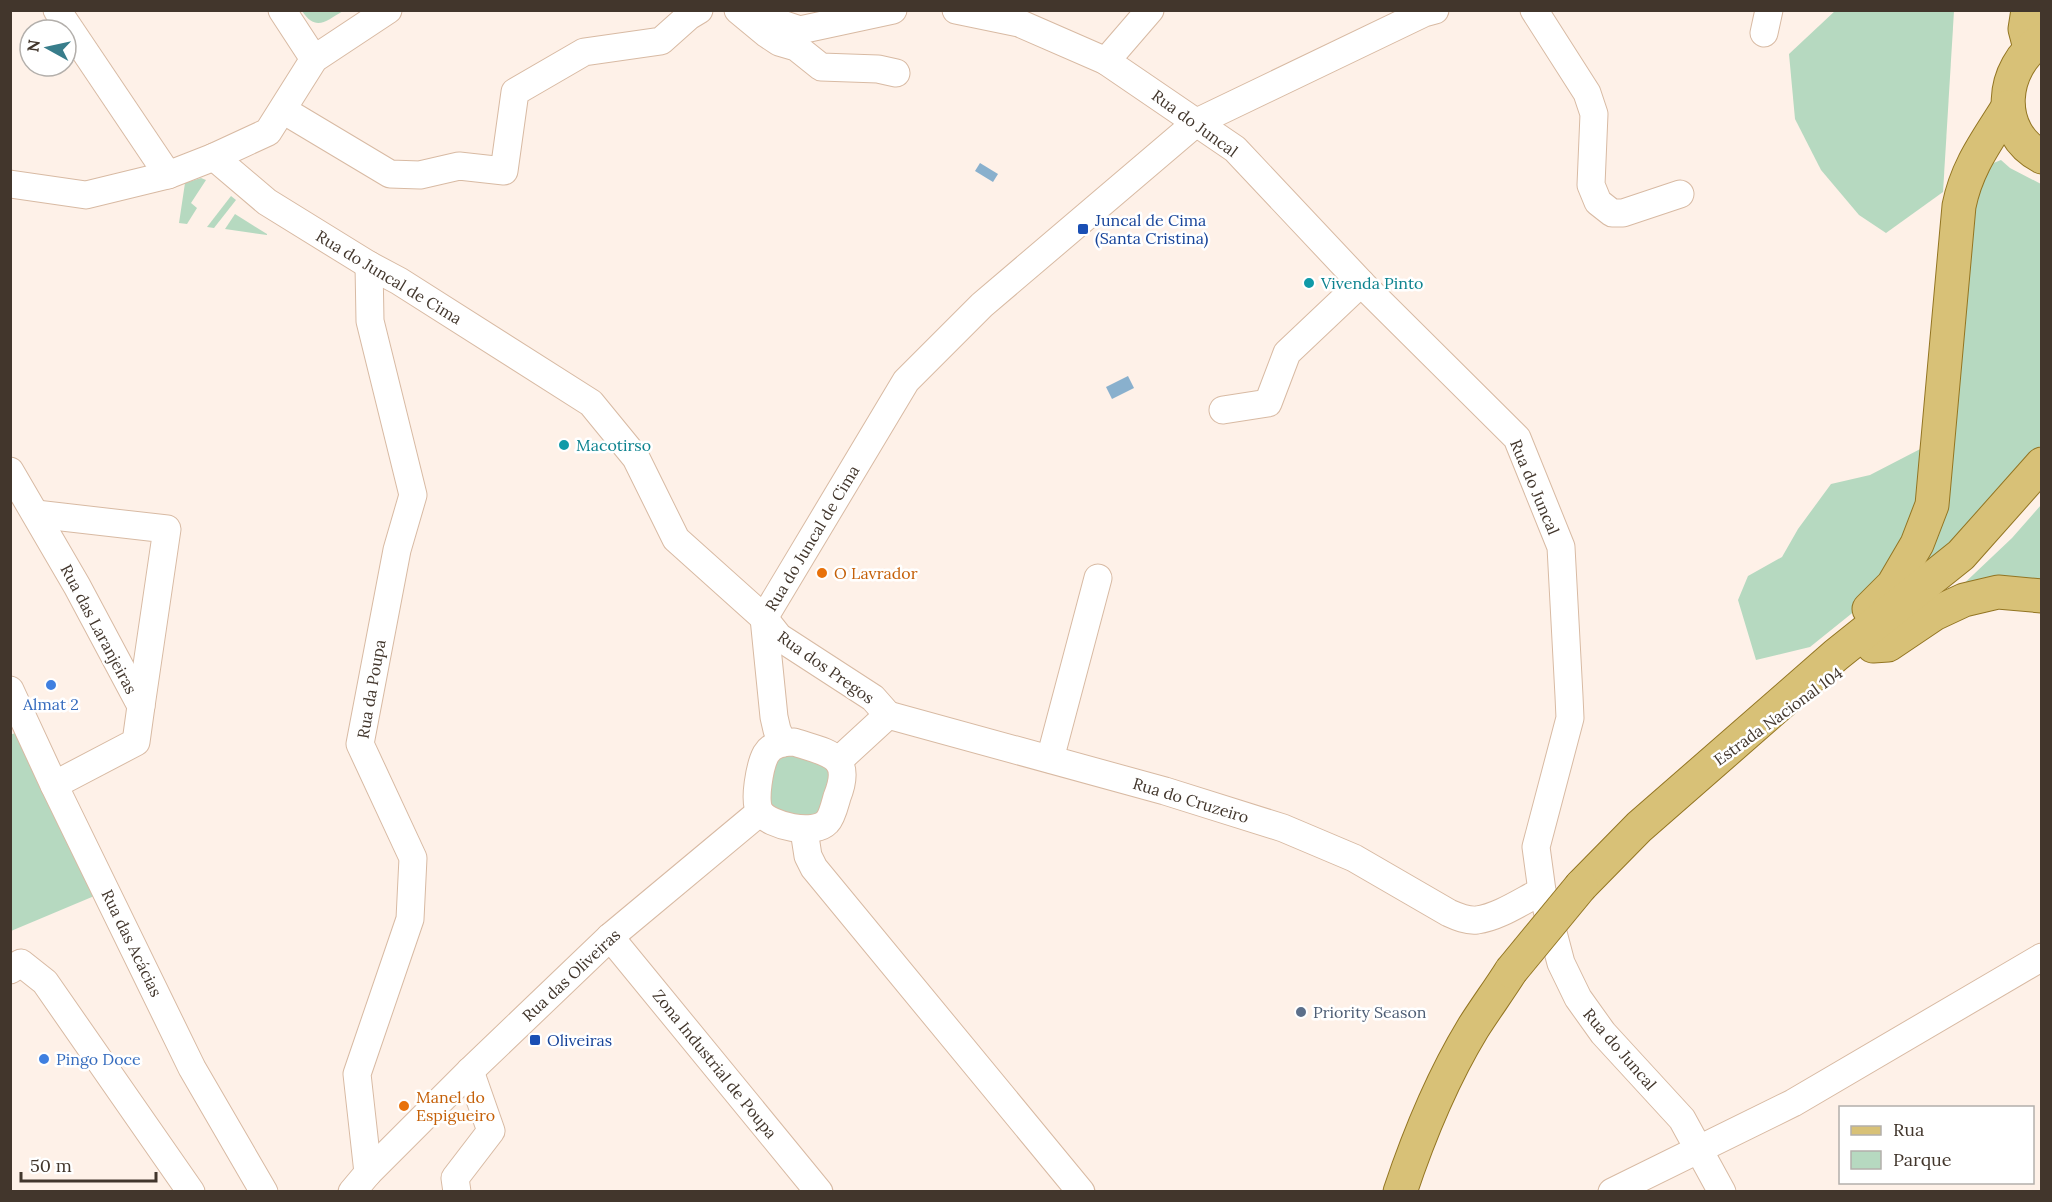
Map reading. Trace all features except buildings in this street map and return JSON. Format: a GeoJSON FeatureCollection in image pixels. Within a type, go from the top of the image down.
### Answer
{"type":"FeatureCollection","features":[{"type":"Feature","properties":{"kind":"main road"},"geometry":{"type":"LineString","coordinates":[[2028,10],[2025,29],[2036,44],[2016,65],[2009,85],[2008,107],[2013,125],[2023,142],[2042,157]]}},
{"type":"Feature","properties":{"kind":"main road"},"geometry":{"type":"LineString","coordinates":[[1836,655],[1839,639],[1893,585],[1917,544],[1932,505],[1959,206],[1964,183],[1973,162],[2008,107]]}},
{"type":"Feature","properties":{"kind":"main road","name":"Estrada Nacional 104"},"geometry":{"type":"LineString","coordinates":[[1709,766],[1836,655],[1962,555],[2042,464]]}},
{"type":"Feature","properties":{"kind":"main road","name":"Estrada Nacional 104"},"geometry":{"type":"LineString","coordinates":[[1709,766],[1873,646],[1972,561],[2042,485]]}},
{"type":"Feature","properties":{"kind":"main road"},"geometry":{"type":"LineString","coordinates":[[1873,646],[1888,645],[1934,614],[1964,600],[1998,592],[2042,596]]}},
{"type":"Feature","properties":{"kind":"main road"},"geometry":{"type":"LineString","coordinates":[[1400,1191],[1417,1142],[1442,1085],[1473,1029],[1511,971],[1581,886],[1639,827],[1709,766]]}},
{"type":"Feature","properties":{"kind":"street"},"geometry":{"type":"LineString","coordinates":[[57,10],[168,175]]}},
{"type":"Feature","properties":{"kind":"street"},"geometry":{"type":"LineString","coordinates":[[282,10],[314,59]]}},
{"type":"Feature","properties":{"kind":"street"},"geometry":{"type":"LineString","coordinates":[[10,184],[86,195],[168,175],[214,157],[268,132],[284,110],[314,59],[388,10]]}},
{"type":"Feature","properties":{"kind":"street"},"geometry":{"type":"LineString","coordinates":[[284,110],[390,174],[420,175],[459,166],[504,171],[515,92],[584,52],[661,41],[699,10]]}},
{"type":"Feature","properties":{"kind":"street"},"geometry":{"type":"LineString","coordinates":[[738,10],[767,34],[779,42],[796,47],[821,67],[878,69],[896,73]]}},
{"type":"Feature","properties":{"kind":"street"},"geometry":{"type":"LineString","coordinates":[[767,10],[776,22],[800,30],[893,10]]}},
{"type":"Feature","properties":{"kind":"street","name":"Rua do Juncal"},"geometry":{"type":"LineString","coordinates":[[957,10],[1019,24],[1106,61],[1235,149],[1361,283],[1517,438],[1561,547],[1570,718],[1536,847],[1542,891],[1562,963],[1578,998],[1603,1033],[1682,1119],[1722,1191]]}},
{"type":"Feature","properties":{"kind":"street"},"geometry":{"type":"LineString","coordinates":[[1106,61],[1150,10]]}},
{"type":"Feature","properties":{"kind":"street"},"geometry":{"type":"LineString","coordinates":[[1534,10],[1587,93],[1594,114],[1591,185],[1598,202],[1611,213],[1623,213],[1680,194]]}},
{"type":"Feature","properties":{"kind":"street","name":"Rua do Juncal de Cima"},"geometry":{"type":"LineString","coordinates":[[214,157],[267,202],[399,281],[591,403],[636,458],[676,539],[764,618],[906,381],[982,305],[1197,122],[1427,11]]}},
{"type":"Feature","properties":{"kind":"street","name":"Rua da Poupa"},"geometry":{"type":"LineString","coordinates":[[360,1182],[357,1074],[410,919],[413,858],[360,744],[397,550],[413,495],[370,321],[369,265]]}},
{"type":"Feature","properties":{"kind":"street"},"geometry":{"type":"LineString","coordinates":[[1223,410],[1269,403],[1287,353],[1361,283]]}},
{"type":"Feature","properties":{"kind":"street","name":"Rua das Laranjeiras"},"geometry":{"type":"LineString","coordinates":[[10,471],[141,706],[136,742],[54,785]]}},
{"type":"Feature","properties":{"kind":"street"},"geometry":{"type":"LineString","coordinates":[[36,514],[167,529],[141,706]]}},
{"type":"Feature","properties":{"kind":"street"},"geometry":{"type":"LineString","coordinates":[[1050,759],[1098,578]]}},
{"type":"Feature","properties":{"kind":"street"},"geometry":{"type":"LineString","coordinates":[[764,618],[774,717],[783,743]]}},
{"type":"Feature","properties":{"kind":"street","name":"Rua dos Pregos"},"geometry":{"type":"LineString","coordinates":[[764,618],[779,637],[873,698],[888,715]]}},
{"type":"Feature","properties":{"kind":"street","name":"Rua das Acácias"},"geometry":{"type":"LineString","coordinates":[[10,690],[192,1068],[264,1191]]}},
{"type":"Feature","properties":{"kind":"street"},"geometry":{"type":"LineString","coordinates":[[838,761],[888,715]]}},
{"type":"Feature","properties":{"kind":"street","name":"Rua do Cruzeiro"},"geometry":{"type":"LineString","coordinates":[[888,715],[1165,791],[1283,828],[1354,858],[1449,914],[1461,918],[1475,920],[1488,917],[1542,891]]}},
{"type":"Feature","properties":{"kind":"street"},"geometry":{"type":"LineString","coordinates":[[794,742],[831,754],[838,761],[843,769],[843,781],[828,822],[817,829],[804,830],[769,820],[760,812],[756,802],[756,793],[766,754],[774,747],[794,742]]}},
{"type":"Feature","properties":{"kind":"street","name":"Rua das Oliveiras"},"geometry":{"type":"LineString","coordinates":[[360,1182],[470,1071],[610,937],[760,812]]}},
{"type":"Feature","properties":{"kind":"street"},"geometry":{"type":"LineString","coordinates":[[804,830],[808,856],[814,868],[1081,1191]]}},
{"type":"Feature","properties":{"kind":"street","name":"Zona Industrial de Poupa"},"geometry":{"type":"LineString","coordinates":[[610,937],[819,1191]]}},
{"type":"Feature","properties":{"kind":"street"},"geometry":{"type":"LineString","coordinates":[[1612,1191],[1793,1103],[2042,957]]}},
{"type":"Feature","properties":{"kind":"street"},"geometry":{"type":"LineString","coordinates":[[10,970],[21,963],[45,982],[191,1191]]}},
{"type":"Feature","properties":{"kind":"street"},"geometry":{"type":"LineString","coordinates":[[457,1191],[455,1179],[491,1131],[470,1071]]}},
{"type":"Feature","properties":{"kind":"green space"},"geometry":{"type":"Polygon","coordinates":[[[1836,10],[1954,11],[1943,192],[1886,233],[1859,215],[1821,170],[1795,119],[1789,54],[1836,10]]]}},
{"type":"Feature","properties":{"kind":"green space"},"geometry":{"type":"Polygon","coordinates":[[[302,11],[343,11],[326,21],[317,23],[302,11]]]}},
{"type":"Feature","properties":{"kind":"green space"},"geometry":{"type":"Polygon","coordinates":[[[2001,160],[2010,168],[2041,184],[2041,445],[1995,499],[1902,587],[1916,564],[1964,211],[1986,166],[2001,160]]]}},
{"type":"Feature","properties":{"kind":"green space"},"geometry":{"type":"Polygon","coordinates":[[[201,178],[206,180],[191,203],[197,208],[187,224],[179,223],[185,183],[201,178]]]}},
{"type":"Feature","properties":{"kind":"green space"},"geometry":{"type":"Polygon","coordinates":[[[231,196],[236,200],[214,228],[207,227],[231,196]]]}},
{"type":"Feature","properties":{"kind":"green space"},"geometry":{"type":"Polygon","coordinates":[[[235,214],[267,234],[267,235],[225,229],[235,214]]]}},
{"type":"Feature","properties":{"kind":"green space"},"geometry":{"type":"Polygon","coordinates":[[[1928,445],[1918,516],[1895,560],[1856,610],[1810,647],[1756,660],[1738,600],[1748,576],[1782,557],[1798,529],[1831,484],[1870,475],[1928,445]]]}},
{"type":"Feature","properties":{"kind":"green space"},"geometry":{"type":"Polygon","coordinates":[[[2041,505],[2041,587],[1955,592],[2012,538],[2041,505]]]}},
{"type":"Feature","properties":{"kind":"green space"},"geometry":{"type":"Polygon","coordinates":[[[15,733],[99,894],[11,931],[10,735],[15,733]]]}},
{"type":"Feature","properties":{"kind":"green space"},"geometry":{"type":"Polygon","coordinates":[[[785,752],[826,762],[834,772],[820,815],[814,820],[774,812],[766,794],[774,759],[785,752]]]}},
{"type":"Feature","properties":{"kind":"water"},"geometry":{"type":"Polygon","coordinates":[[[980,163],[998,174],[993,182],[975,171],[980,163]]]}},
{"type":"Feature","properties":{"kind":"water"},"geometry":{"type":"Polygon","coordinates":[[[1128,376],[1134,388],[1112,399],[1106,387],[1128,376]]]}},
{"type":"Feature","properties":{"kind":"place","name":"Juncal de Cima (Santa Cristina)"},"geometry":{"type":"Point","coordinates":[1083,229]}},
{"type":"Feature","properties":{"kind":"place","name":"Vivenda Pinto"},"geometry":{"type":"Point","coordinates":[1309,283]}},
{"type":"Feature","properties":{"kind":"place","name":"Macotirso"},"geometry":{"type":"Point","coordinates":[564,445]}},
{"type":"Feature","properties":{"kind":"place","name":"O Lavrador"},"geometry":{"type":"Point","coordinates":[822,573]}},
{"type":"Feature","properties":{"kind":"place","name":"Almat 2"},"geometry":{"type":"Point","coordinates":[51,685]}},
{"type":"Feature","properties":{"kind":"place","name":"Priority Season"},"geometry":{"type":"Point","coordinates":[1301,1012]}},
{"type":"Feature","properties":{"kind":"place","name":"Oliveiras"},"geometry":{"type":"Point","coordinates":[535,1040]}},
{"type":"Feature","properties":{"kind":"place","name":"Pingo Doce"},"geometry":{"type":"Point","coordinates":[44,1059]}},
{"type":"Feature","properties":{"kind":"place","name":"Manel do Espigueiro"},"geometry":{"type":"Point","coordinates":[404,1106]}}]}
